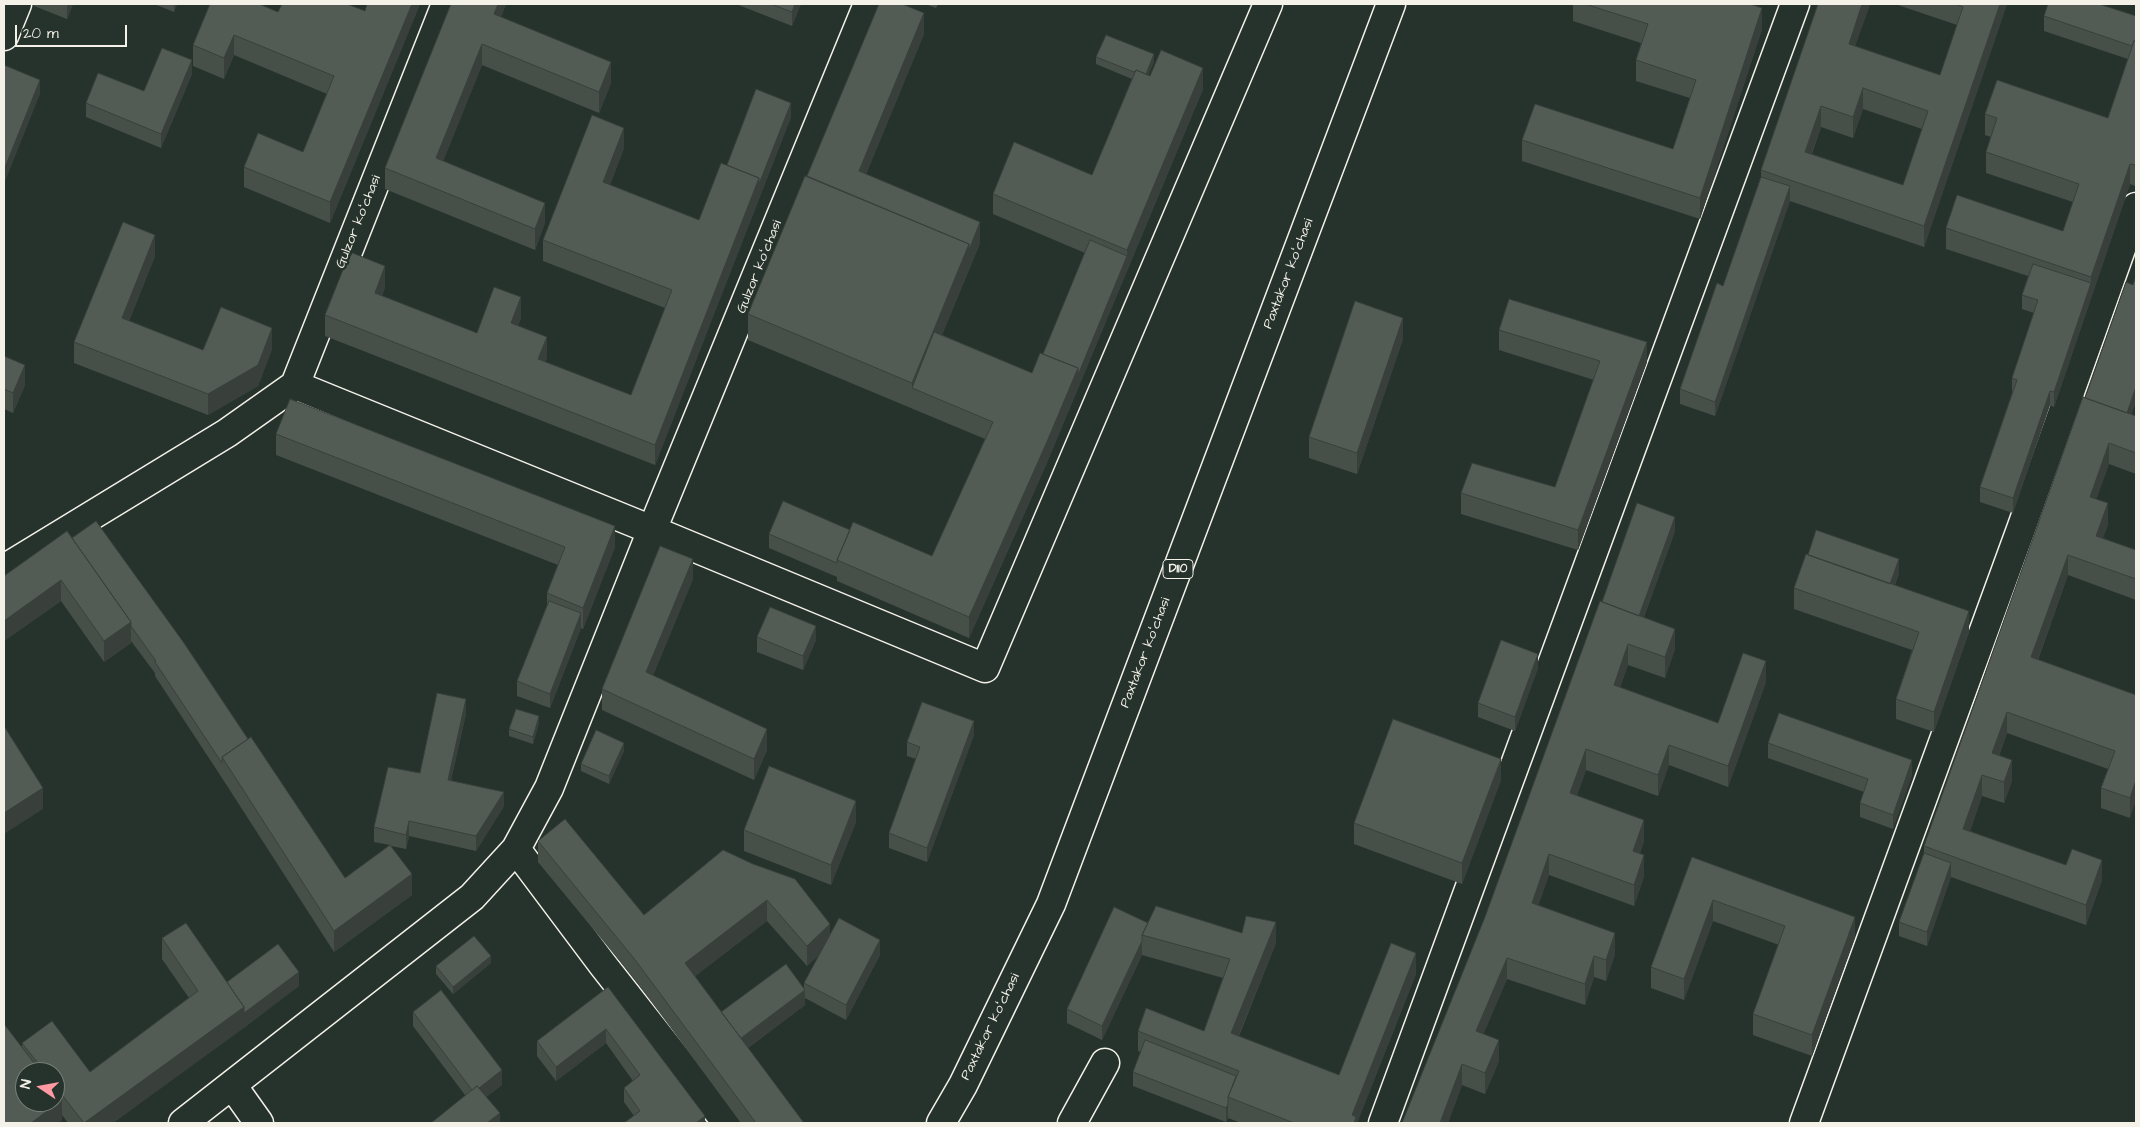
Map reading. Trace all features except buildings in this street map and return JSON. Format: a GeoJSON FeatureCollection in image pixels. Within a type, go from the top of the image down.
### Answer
{"type":"FeatureCollection","features":[{"type":"Feature","properties":{"kind":"street"},"geometry":{"type":"LineString","coordinates":[[4,36],[17,4]]}},
{"type":"Feature","properties":{"kind":"street","name":"Gulzor koʻchasi"},"geometry":{"type":"LineString","coordinates":[[294,385],[446,4]]}},
{"type":"Feature","properties":{"kind":"street","name":"Gulzor koʻchasi"},"geometry":{"type":"LineString","coordinates":[[184,1123],[472,897],[516,849],[549,788],[652,530],[868,4]]}},
{"type":"Feature","properties":{"kind":"street"},"geometry":{"type":"LineString","coordinates":[[4,569],[227,433],[294,385],[985,668],[1268,4]]}},
{"type":"Feature","properties":{"kind":"street","name":"Paxtakor koʻchasi"},"geometry":{"type":"LineString","coordinates":[[941,1123],[963,1085],[1051,904],[1390,4]]}},
{"type":"Feature","properties":{"kind":"street"},"geometry":{"type":"LineString","coordinates":[[1382,1123],[1794,4]]}},
{"type":"Feature","properties":{"kind":"street"},"geometry":{"type":"LineString","coordinates":[[1804,1123],[2021,529],[2136,207]]}},
{"type":"Feature","properties":{"kind":"street"},"geometry":{"type":"LineString","coordinates":[[516,849],[603,965],[727,1123]]}},
{"type":"Feature","properties":{"kind":"street"},"geometry":{"type":"LineString","coordinates":[[1072,1123],[1105,1063]]}},
{"type":"Feature","properties":{"kind":"street"},"geometry":{"type":"LineString","coordinates":[[232,1085],[260,1123]]}}]}
